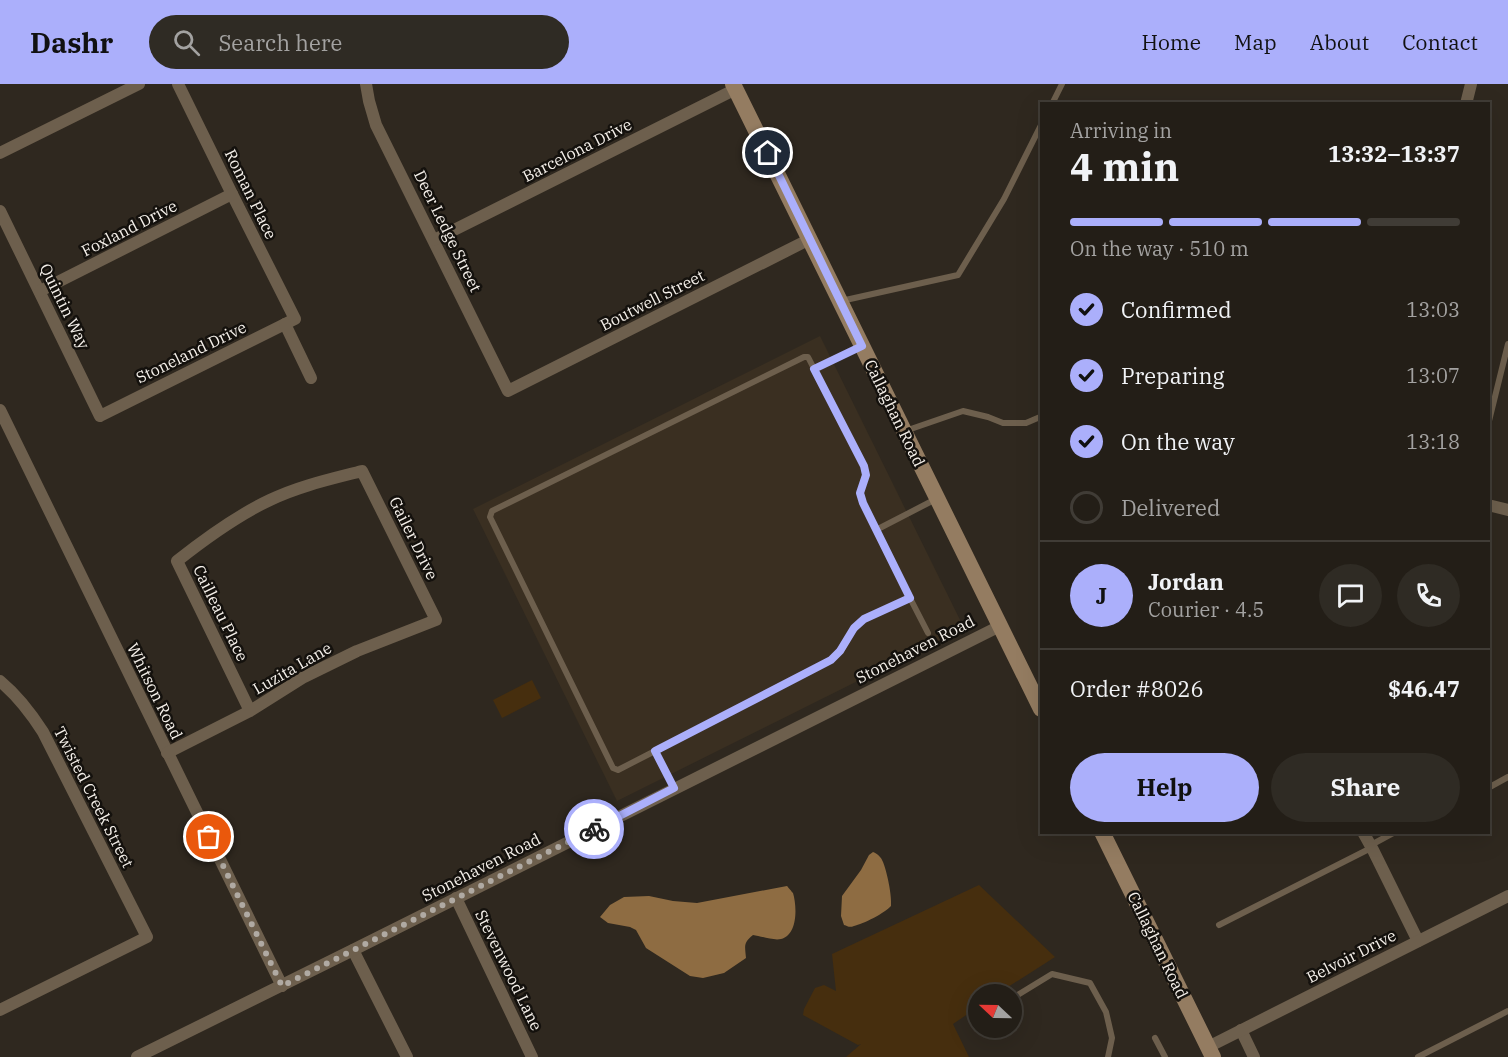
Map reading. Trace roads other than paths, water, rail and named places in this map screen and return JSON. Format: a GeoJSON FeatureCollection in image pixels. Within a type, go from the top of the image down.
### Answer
{"type":"FeatureCollection","features":[{"type":"Feature","properties":{"kind":"main road","name":"Callaghan Road"},"geometry":{"type":"LineString","coordinates":[[735,87],[1040,707]]}},
{"type":"Feature","properties":{"kind":"main road","name":"Callaghan Road"},"geometry":{"type":"LineString","coordinates":[[1103,834],[1211,1052]]}},
{"type":"Feature","properties":{"kind":"street"},"geometry":{"type":"LineString","coordinates":[[0,153],[139,84]]}},
{"type":"Feature","properties":{"kind":"street","name":"Roman Place"},"geometry":{"type":"LineString","coordinates":[[178,84],[232,194],[290,321],[311,378]]}},
{"type":"Feature","properties":{"kind":"street","name":"Deer Ledge Street"},"geometry":{"type":"LineString","coordinates":[[366,84],[376,125],[508,391]]}},
{"type":"Feature","properties":{"kind":"street"},"geometry":{"type":"LineString","coordinates":[[1466,102],[1471,84]]}},
{"type":"Feature","properties":{"kind":"street","name":"Barcelona Drive"},"geometry":{"type":"LineString","coordinates":[[434,240],[735,87]]}},
{"type":"Feature","properties":{"kind":"street","name":"Foxland Drive"},"geometry":{"type":"LineString","coordinates":[[40,291],[232,194]]}},
{"type":"Feature","properties":{"kind":"street","name":"Quintin Way"},"geometry":{"type":"LineString","coordinates":[[0,211],[100,416]]}},
{"type":"Feature","properties":{"kind":"street","name":"Boutwell Street"},"geometry":{"type":"LineString","coordinates":[[508,391],[810,239]]}},
{"type":"Feature","properties":{"kind":"street","name":"Stoneland Drive"},"geometry":{"type":"LineString","coordinates":[[100,416],[290,321]]}},
{"type":"Feature","properties":{"kind":"street","name":"Whitson Road"},"geometry":{"type":"LineString","coordinates":[[0,410],[282,986]]}},
{"type":"Feature","properties":{"kind":"street","name":"Gailer Drive"},"geometry":{"type":"LineString","coordinates":[[177,561],[233,520],[270,500],[306,485],[362,471],[436,620]]}},
{"type":"Feature","properties":{"kind":"street"},"geometry":{"type":"LineString","coordinates":[[1490,506],[1508,510]]}},
{"type":"Feature","properties":{"kind":"street","name":"Cailleau Place"},"geometry":{"type":"LineString","coordinates":[[177,561],[250,711]]}},
{"type":"Feature","properties":{"kind":"street","name":"Luzita Lane"},"geometry":{"type":"LineString","coordinates":[[167,753],[250,711],[304,677],[357,651],[436,620]]}},
{"type":"Feature","properties":{"kind":"street","name":"Stonehaven Road"},"geometry":{"type":"LineString","coordinates":[[137,1057],[1000,626]]}},
{"type":"Feature","properties":{"kind":"street","name":"Twisted Creek Street"},"geometry":{"type":"LineString","coordinates":[[0,681],[18,697],[43,732],[147,937],[0,1010]]}},
{"type":"Feature","properties":{"kind":"street"},"geometry":{"type":"LineString","coordinates":[[1364,834],[1418,941]]}},
{"type":"Feature","properties":{"kind":"street","name":"Belvoir Drive"},"geometry":{"type":"LineString","coordinates":[[1211,1052],[1241,1030],[1508,896]]}},
{"type":"Feature","properties":{"kind":"street","name":"Stevenwood Lane"},"geometry":{"type":"LineString","coordinates":[[456,898],[532,1057]]}},
{"type":"Feature","properties":{"kind":"street"},"geometry":{"type":"LineString","coordinates":[[353,950],[407,1057]]}},
{"type":"Feature","properties":{"kind":"street"},"geometry":{"type":"LineString","coordinates":[[1241,1030],[1254,1057]]}},
{"type":"Feature","properties":{"kind":"lane"},"geometry":{"type":"LineString","coordinates":[[1053,102],[1062,84]]}},
{"type":"Feature","properties":{"kind":"lane"},"geometry":{"type":"LineString","coordinates":[[840,302],[958,275],[1004,199],[1040,127]]}},
{"type":"Feature","properties":{"kind":"lane"},"geometry":{"type":"LineString","coordinates":[[1490,417],[1508,344]]}},
{"type":"Feature","properties":{"kind":"lane"},"geometry":{"type":"LineString","coordinates":[[814,369],[862,346]]}},
{"type":"Feature","properties":{"kind":"lane"},"geometry":{"type":"LineString","coordinates":[[910,598],[864,619],[854,628],[840,651],[831,660],[618,770],[614,768],[490,517],[492,511],[808,357],[864,466],[866,475],[860,493],[863,503],[928,633]]}},
{"type":"Feature","properties":{"kind":"lane"},"geometry":{"type":"LineString","coordinates":[[904,431],[963,411],[1003,423],[1026,423],[1040,417]]}},
{"type":"Feature","properties":{"kind":"lane"},"geometry":{"type":"LineString","coordinates":[[876,530],[937,498]]}},
{"type":"Feature","properties":{"kind":"lane"},"geometry":{"type":"LineString","coordinates":[[655,751],[674,788]]}},
{"type":"Feature","properties":{"kind":"lane"},"geometry":{"type":"LineString","coordinates":[[1490,787],[1508,777]]}},
{"type":"Feature","properties":{"kind":"lane"},"geometry":{"type":"LineString","coordinates":[[1219,925],[1392,834]]}},
{"type":"Feature","properties":{"kind":"lane"},"geometry":{"type":"LineString","coordinates":[[1022,992],[1052,974],[1090,983],[1106,1012],[1112,1038],[1108,1057]]}},
{"type":"Feature","properties":{"kind":"lane"},"geometry":{"type":"LineString","coordinates":[[1418,1057],[1508,1011]]}},
{"type":"Feature","properties":{"kind":"lane"},"geometry":{"type":"LineString","coordinates":[[1155,1038],[1165,1057]]}}]}
